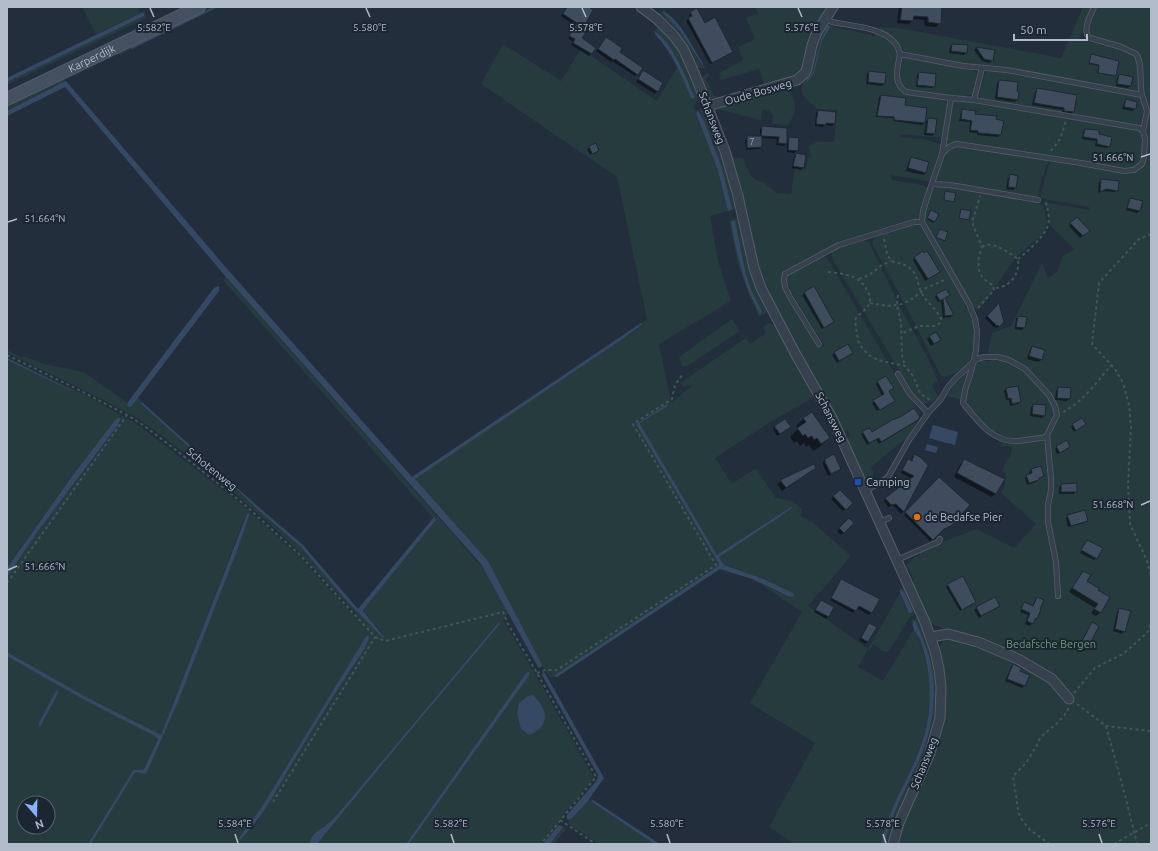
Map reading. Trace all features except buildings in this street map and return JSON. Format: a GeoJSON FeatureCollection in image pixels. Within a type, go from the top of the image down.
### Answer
{"type":"FeatureCollection","features":[{"type":"Feature","properties":{"kind":"street","name":"Karperdijk"},"geometry":{"type":"LineString","coordinates":[[7,99],[199,7]]}},
{"type":"Feature","properties":{"kind":"street","name":"Schansweg"},"geometry":{"type":"LineString","coordinates":[[642,7],[674,36],[684,50],[725,150],[738,196],[752,260],[762,288],[795,353],[832,418],[866,490],[931,637],[939,669],[941,687],[940,718],[930,753],[898,823],[893,844]]}},
{"type":"Feature","properties":{"kind":"street","name":"Oude Bosweg"},"geometry":{"type":"LineString","coordinates":[[708,106],[797,80],[808,68],[812,45],[817,32],[832,7]]}},
{"type":"Feature","properties":{"kind":"street"},"geometry":{"type":"LineString","coordinates":[[931,637],[948,634],[978,642],[1018,659],[1052,679],[1069,699]]}},
{"type":"Feature","properties":{"kind":"lane"},"geometry":{"type":"LineString","coordinates":[[942,154],[948,148],[957,144],[1124,171],[1134,170],[1142,164],[1144,157],[1143,131],[1147,111],[1141,89],[1140,61],[1136,54],[1121,47],[1087,36],[1087,26],[1094,7]]}},
{"type":"Feature","properties":{"kind":"lane"},"geometry":{"type":"LineString","coordinates":[[825,17],[832,22],[878,31],[889,37],[895,43],[900,54],[897,80],[901,89],[906,92],[974,100],[1139,128],[1143,131]]}},
{"type":"Feature","properties":{"kind":"lane"},"geometry":{"type":"LineString","coordinates":[[900,54],[963,66],[1007,70],[1142,95]]}},
{"type":"Feature","properties":{"kind":"lane"},"geometry":{"type":"LineString","coordinates":[[974,100],[982,68]]}},
{"type":"Feature","properties":{"kind":"lane"},"geometry":{"type":"LineString","coordinates":[[951,98],[942,154],[925,206],[922,222],[969,304],[974,316],[977,331],[976,351],[965,390],[963,403],[979,423],[992,435],[1001,439],[1018,441],[1047,437]]}},
{"type":"Feature","properties":{"kind":"lane"},"geometry":{"type":"LineString","coordinates":[[932,184],[950,184],[1038,200]]}},
{"type":"Feature","properties":{"kind":"lane"},"geometry":{"type":"LineString","coordinates":[[819,344],[785,287],[785,274],[839,245],[914,222],[922,222]]}},
{"type":"Feature","properties":{"kind":"lane"},"geometry":{"type":"LineString","coordinates":[[866,490],[880,484],[888,477],[909,440],[928,413],[941,399],[948,387],[977,359],[984,357],[998,357],[1008,360],[1025,369],[1049,395],[1056,406],[1057,415],[1047,437],[1051,479],[1048,522],[1056,562],[1058,596]]}},
{"type":"Feature","properties":{"kind":"lane"},"geometry":{"type":"LineString","coordinates":[[898,374],[910,394],[928,413]]}},
{"type":"Feature","properties":{"kind":"lane"},"geometry":{"type":"LineString","coordinates":[[880,522],[889,518]]}},
{"type":"Feature","properties":{"kind":"lane"},"geometry":{"type":"LineString","coordinates":[[897,560],[938,542],[940,539]]}},
{"type":"Feature","properties":{"kind":"path"},"geometry":{"type":"LineString","coordinates":[[1049,158],[1051,152],[1060,139],[1067,116]]}},
{"type":"Feature","properties":{"kind":"path"},"geometry":{"type":"LineString","coordinates":[[982,190],[973,219],[982,247]]}},
{"type":"Feature","properties":{"kind":"path"},"geometry":{"type":"LineString","coordinates":[[1018,259],[1036,243],[1048,226],[1046,203],[1038,200]]}},
{"type":"Feature","properties":{"kind":"path"},"geometry":{"type":"LineString","coordinates":[[885,232],[885,246],[891,261]]}},
{"type":"Feature","properties":{"kind":"path"},"geometry":{"type":"LineString","coordinates":[[1151,234],[1139,238],[1099,283],[1092,344],[1112,365],[1123,383],[1129,405],[1131,427],[1128,485],[1130,524],[1147,561],[1151,576]]}},
{"type":"Feature","properties":{"kind":"path"},"geometry":{"type":"LineString","coordinates":[[994,288],[981,276],[979,270],[979,254],[982,247],[985,244],[992,244],[1018,259]]}},
{"type":"Feature","properties":{"kind":"path"},"geometry":{"type":"LineString","coordinates":[[994,288],[1006,285],[1012,280],[1018,272],[1018,259]]}},
{"type":"Feature","properties":{"kind":"path"},"geometry":{"type":"LineString","coordinates":[[859,280],[891,261],[903,264],[912,269],[921,292],[941,319],[940,324],[935,326],[919,326],[901,334]]}},
{"type":"Feature","properties":{"kind":"path"},"geometry":{"type":"LineString","coordinates":[[828,272],[852,276],[859,280],[868,291],[870,303],[855,320],[858,341],[863,349],[869,355],[878,360],[905,366]]}},
{"type":"Feature","properties":{"kind":"path"},"geometry":{"type":"LineString","coordinates":[[870,303],[888,306],[897,305],[912,299],[935,283],[953,276]]}},
{"type":"Feature","properties":{"kind":"path"},"geometry":{"type":"LineString","coordinates":[[974,316],[994,288]]}},
{"type":"Feature","properties":{"kind":"path"},"geometry":{"type":"LineString","coordinates":[[898,295],[897,305],[901,323],[902,355],[905,366],[920,392],[936,405]]}},
{"type":"Feature","properties":{"kind":"path","name":"Schotenweg"},"geometry":{"type":"LineString","coordinates":[[7,355],[77,389],[127,416],[143,425],[172,447],[257,516],[300,555],[375,637]]}},
{"type":"Feature","properties":{"kind":"path"},"geometry":{"type":"LineString","coordinates":[[1057,415],[1073,407],[1112,365]]}},
{"type":"Feature","properties":{"kind":"path"},"geometry":{"type":"LineString","coordinates":[[538,673],[545,670],[557,670],[716,565],[633,424],[672,399],[675,385],[683,374]]}},
{"type":"Feature","properties":{"kind":"path"},"geometry":{"type":"LineString","coordinates":[[7,583],[127,416]]}},
{"type":"Feature","properties":{"kind":"path"},"geometry":{"type":"LineString","coordinates":[[274,802],[375,637],[385,641],[503,612],[508,624],[538,673],[596,776],[541,844]]}},
{"type":"Feature","properties":{"kind":"path"},"geometry":{"type":"LineString","coordinates":[[1050,844],[1030,830],[1020,817],[1013,777],[1022,768],[1039,740],[1048,730],[1057,724],[1064,715],[1069,708],[1069,699],[1095,668],[1123,654],[1147,633],[1151,623]]}},
{"type":"Feature","properties":{"kind":"path"},"geometry":{"type":"LineString","coordinates":[[1069,699],[1106,726],[1151,731]]}},
{"type":"Feature","properties":{"kind":"path"},"geometry":{"type":"LineString","coordinates":[[1106,726],[1137,844]]}},
{"type":"Feature","properties":{"kind":"path"},"geometry":{"type":"LineString","coordinates":[[560,820],[596,844]]}},
{"type":"Feature","properties":{"kind":"path"},"geometry":{"type":"LineString","coordinates":[[1114,844],[1151,823]]}},
{"type":"Feature","properties":{"kind":"green space"},"geometry":{"type":"Polygon","coordinates":[[[82,7],[137,7],[140,13],[96,34],[82,7]]]}},
{"type":"Feature","properties":{"kind":"green space"},"geometry":{"type":"Polygon","coordinates":[[[209,7],[214,7],[131,47],[132,49],[120,55],[118,54],[93,66],[93,68],[88,68],[81,73],[64,79],[66,81],[64,83],[7,111],[7,104],[209,7]]]}},
{"type":"Feature","properties":{"kind":"green space"},"geometry":{"type":"Polygon","coordinates":[[[755,7],[827,7],[810,36],[802,70],[794,78],[765,86],[759,69],[721,80],[719,73],[743,60],[738,47],[755,39],[746,18],[758,13],[755,7]]]}},
{"type":"Feature","properties":{"kind":"green space"},"geometry":{"type":"Polygon","coordinates":[[[1083,7],[1092,7],[1079,39],[1132,53],[1138,59],[1140,92],[996,66],[965,64],[906,52],[899,46],[896,40],[878,27],[898,28],[1061,58],[1083,7]]]}},
{"type":"Feature","properties":{"kind":"green space","name":"Bedafsche Bergen"},"geometry":{"type":"Polygon","coordinates":[[[1097,7],[1151,7],[1151,844],[897,844],[902,826],[933,758],[943,723],[945,712],[945,685],[939,647],[944,640],[949,638],[948,630],[929,622],[912,583],[914,581],[907,565],[915,557],[920,556],[920,550],[977,529],[1014,548],[1036,524],[1001,493],[1005,485],[1006,474],[1002,471],[1006,461],[1010,457],[1012,447],[1000,447],[1007,440],[1014,439],[998,437],[988,431],[974,415],[964,399],[974,366],[981,361],[991,361],[988,352],[992,333],[1011,326],[1042,263],[1048,278],[1057,272],[1063,256],[1074,249],[1049,224],[1048,211],[1043,202],[1089,210],[1089,207],[1040,198],[1050,160],[1125,174],[1139,169],[1143,164],[1145,157],[1149,109],[1142,88],[1141,57],[1130,48],[1098,38],[1090,33],[1089,30],[1097,7]]]}},
{"type":"Feature","properties":{"kind":"green space"},"geometry":{"type":"Polygon","coordinates":[[[663,9],[665,12],[664,11],[664,14],[680,31],[702,66],[704,65],[706,68],[697,68],[692,57],[659,16],[663,9]]]}},
{"type":"Feature","properties":{"kind":"green space"},"geometry":{"type":"Polygon","coordinates":[[[145,11],[146,18],[7,85],[7,82],[142,17],[144,14],[143,12],[145,11]]]}},
{"type":"Feature","properties":{"kind":"green space"},"geometry":{"type":"Polygon","coordinates":[[[825,23],[828,25],[821,40],[813,72],[807,80],[814,73],[822,41],[831,26],[875,36],[875,34],[886,38],[896,50],[897,58],[895,85],[902,93],[909,96],[939,98],[945,100],[948,106],[942,138],[900,134],[900,137],[922,139],[941,144],[931,182],[891,175],[892,180],[928,187],[920,218],[918,220],[810,257],[782,275],[781,281],[789,296],[821,348],[824,345],[792,293],[786,277],[817,258],[825,256],[920,414],[909,436],[871,467],[873,477],[868,478],[864,477],[846,439],[850,435],[848,430],[843,432],[774,309],[761,275],[728,149],[729,147],[734,158],[743,158],[749,173],[756,180],[763,182],[777,193],[791,194],[795,168],[806,169],[808,157],[811,157],[809,146],[817,142],[834,142],[837,110],[817,109],[804,97],[802,89],[806,71],[825,23]]]}},
{"type":"Feature","properties":{"kind":"green space"},"geometry":{"type":"Polygon","coordinates":[[[146,24],[146,28],[7,95],[7,91],[146,24]]]}},
{"type":"Feature","properties":{"kind":"green space"},"geometry":{"type":"Polygon","coordinates":[[[659,27],[668,35],[680,52],[699,95],[693,106],[718,171],[728,210],[732,209],[699,109],[705,109],[721,152],[736,206],[733,210],[728,212],[710,216],[718,261],[731,301],[659,344],[671,402],[692,385],[685,387],[680,383],[746,338],[750,344],[766,333],[763,327],[769,323],[775,325],[836,435],[835,437],[814,397],[770,422],[715,458],[732,484],[756,468],[776,498],[792,501],[802,509],[800,516],[811,521],[851,556],[808,606],[868,649],[900,593],[910,614],[912,612],[899,589],[905,587],[916,610],[888,652],[881,651],[873,644],[858,667],[883,681],[914,629],[920,642],[928,668],[930,682],[929,709],[924,736],[886,827],[881,844],[795,844],[769,827],[815,743],[750,703],[802,612],[759,583],[790,597],[793,593],[724,565],[719,557],[793,508],[717,555],[640,424],[668,405],[636,424],[719,564],[551,679],[540,663],[488,561],[414,479],[643,325],[642,323],[647,319],[617,177],[481,84],[503,44],[561,81],[581,49],[657,101],[678,66],[695,97],[674,54],[653,32],[659,27]]]}},
{"type":"Feature","properties":{"kind":"green space"},"geometry":{"type":"Polygon","coordinates":[[[905,57],[975,71],[977,73],[973,94],[967,96],[951,96],[908,90],[904,88],[899,83],[903,58],[905,57]]]}},
{"type":"Feature","properties":{"kind":"green space"},"geometry":{"type":"Polygon","coordinates":[[[1000,71],[1137,95],[1143,106],[1141,126],[981,100],[979,97],[984,74],[986,72],[1000,71]]]}},
{"type":"Feature","properties":{"kind":"green space"},"geometry":{"type":"Polygon","coordinates":[[[708,73],[709,76],[706,78],[714,96],[717,96],[718,101],[713,101],[709,97],[701,78],[708,73]]]}},
{"type":"Feature","properties":{"kind":"green space"},"geometry":{"type":"Polygon","coordinates":[[[783,87],[792,95],[795,104],[795,110],[788,125],[772,124],[773,115],[769,110],[762,110],[761,120],[718,109],[720,106],[783,87]]]}},
{"type":"Feature","properties":{"kind":"green space"},"geometry":{"type":"Polygon","coordinates":[[[953,100],[961,100],[1137,130],[1142,138],[1141,160],[1135,167],[1126,169],[952,144],[945,147],[953,100]]]}},
{"type":"Feature","properties":{"kind":"green space"},"geometry":{"type":"Polygon","coordinates":[[[959,146],[1047,160],[1048,162],[1041,181],[1038,198],[935,181],[942,159],[948,151],[959,146]]]}},
{"type":"Feature","properties":{"kind":"green space"},"geometry":{"type":"Polygon","coordinates":[[[948,186],[1037,202],[1043,205],[1045,212],[1047,223],[1044,233],[1016,257],[983,305],[978,309],[973,308],[925,220],[925,210],[932,191],[937,187],[948,186]]]}},
{"type":"Feature","properties":{"kind":"green space"},"geometry":{"type":"Polygon","coordinates":[[[734,218],[739,219],[748,263],[766,310],[766,313],[759,317],[738,264],[729,221],[734,218]]]}},
{"type":"Feature","properties":{"kind":"green space"},"geometry":{"type":"Polygon","coordinates":[[[918,224],[921,227],[948,272],[967,307],[974,327],[975,344],[972,356],[962,369],[945,377],[940,374],[873,245],[873,240],[877,236],[918,224]]]}},
{"type":"Feature","properties":{"kind":"green space"},"geometry":{"type":"Polygon","coordinates":[[[864,240],[869,242],[938,381],[932,385],[939,398],[931,402],[924,404],[912,392],[833,260],[831,254],[835,249],[864,240]]]}},
{"type":"Feature","properties":{"kind":"green space"},"geometry":{"type":"Polygon","coordinates":[[[226,277],[484,569],[509,613],[503,620],[594,778],[557,823],[560,825],[543,844],[409,844],[528,677],[526,673],[406,844],[317,844],[500,624],[499,622],[337,815],[312,836],[310,844],[91,844],[134,774],[136,772],[147,772],[178,702],[235,556],[249,515],[245,517],[161,735],[88,698],[7,652],[7,577],[38,531],[121,420],[118,418],[115,420],[73,475],[7,567],[7,360],[71,391],[7,357],[95,400],[141,427],[246,508],[299,556],[354,615],[356,613],[297,550],[269,523],[206,469],[136,417],[7,353],[7,350],[23,358],[23,356],[44,364],[84,372],[128,403],[127,405],[138,398],[142,402],[141,404],[213,470],[215,468],[257,509],[300,546],[346,600],[383,637],[384,636],[363,610],[436,520],[223,280],[226,277]],[[368,636],[261,808],[239,840],[252,828],[253,829],[305,742],[365,648],[368,636]]]}},
{"type":"Feature","properties":{"kind":"green space"},"geometry":{"type":"Polygon","coordinates":[[[732,319],[740,331],[686,367],[682,366],[679,357],[732,319]]]}},
{"type":"Feature","properties":{"kind":"green space"},"geometry":{"type":"Polygon","coordinates":[[[969,371],[962,401],[953,397],[946,397],[956,383],[969,371]]]}},
{"type":"Feature","properties":{"kind":"green space"},"geometry":{"type":"Polygon","coordinates":[[[919,618],[931,654],[937,682],[937,705],[927,751],[896,820],[889,844],[885,844],[893,814],[922,754],[930,728],[934,701],[933,674],[930,660],[916,622],[912,623],[911,621],[919,618]]]}},
{"type":"Feature","properties":{"kind":"green space"},"geometry":{"type":"Polygon","coordinates":[[[7,656],[158,739],[145,767],[142,771],[135,770],[88,844],[7,844],[7,656]]]}},
{"type":"Feature","properties":{"kind":"green space"},"geometry":{"type":"Polygon","coordinates":[[[588,799],[654,844],[599,844],[569,824],[569,820],[588,799]]]}},
{"type":"Feature","properties":{"kind":"green space"},"geometry":{"type":"Polygon","coordinates":[[[562,827],[566,829],[554,844],[550,844],[562,827]]]}},
{"type":"Feature","properties":{"kind":"water"},"geometry":{"type":"Polygon","coordinates":[[[214,7],[218,7],[132,49],[131,48],[131,47],[214,7]]]}},
{"type":"Feature","properties":{"kind":"water"},"geometry":{"type":"Polygon","coordinates":[[[664,11],[676,22],[691,42],[703,66],[680,31],[664,14],[664,11]]]}},
{"type":"Feature","properties":{"kind":"water"},"geometry":{"type":"Polygon","coordinates":[[[143,12],[144,16],[7,82],[7,78],[143,12]]]}},
{"type":"Feature","properties":{"kind":"water"},"geometry":{"type":"Polygon","coordinates":[[[828,25],[831,26],[822,41],[814,73],[807,82],[813,72],[821,40],[828,25]]]}},
{"type":"Feature","properties":{"kind":"water"},"geometry":{"type":"Polygon","coordinates":[[[655,32],[673,52],[695,97],[694,99],[691,98],[676,64],[655,32]]]}},
{"type":"Feature","properties":{"kind":"water"},"geometry":{"type":"Polygon","coordinates":[[[66,81],[229,271],[412,477],[641,323],[643,324],[415,479],[488,561],[542,665],[540,668],[538,667],[481,564],[226,277],[65,87],[7,116],[7,111],[66,81]]]}},
{"type":"Feature","properties":{"kind":"water"},"geometry":{"type":"Polygon","coordinates":[[[698,110],[704,121],[723,172],[732,209],[728,211],[718,171],[696,113],[698,110]]]}},
{"type":"Feature","properties":{"kind":"water"},"geometry":{"type":"Polygon","coordinates":[[[735,221],[746,275],[752,292],[762,312],[760,314],[749,292],[741,269],[731,222],[735,221]]]}},
{"type":"Feature","properties":{"kind":"water"},"geometry":{"type":"Polygon","coordinates":[[[218,286],[219,291],[131,407],[127,406],[128,402],[214,288],[218,286]]]}},
{"type":"Feature","properties":{"kind":"water"},"geometry":{"type":"Polygon","coordinates":[[[7,358],[71,390],[71,391],[7,360],[7,358]]]}},
{"type":"Feature","properties":{"kind":"water"},"geometry":{"type":"Polygon","coordinates":[[[142,402],[215,468],[214,470],[141,404],[142,402]]]}},
{"type":"Feature","properties":{"kind":"water"},"geometry":{"type":"Polygon","coordinates":[[[667,404],[668,406],[640,424],[717,555],[793,507],[719,557],[724,565],[763,579],[793,593],[794,596],[790,597],[752,579],[720,569],[555,677],[555,675],[719,564],[636,424],[667,404]]]}},
{"type":"Feature","properties":{"kind":"water"},"geometry":{"type":"Polygon","coordinates":[[[118,418],[121,418],[118,425],[38,531],[7,577],[7,567],[73,475],[118,418]]]}},
{"type":"Feature","properties":{"kind":"water"},"geometry":{"type":"Polygon","coordinates":[[[933,425],[958,432],[955,445],[929,438],[933,425]]]}},
{"type":"Feature","properties":{"kind":"water"},"geometry":{"type":"Polygon","coordinates":[[[927,444],[938,447],[936,453],[925,450],[927,444]]]}},
{"type":"Feature","properties":{"kind":"water"},"geometry":{"type":"Polygon","coordinates":[[[220,473],[302,544],[358,609],[434,517],[436,520],[363,610],[384,637],[383,638],[346,600],[300,546],[257,509],[220,473]]]}},
{"type":"Feature","properties":{"kind":"water"},"geometry":{"type":"Polygon","coordinates":[[[247,514],[249,514],[249,516],[235,556],[178,702],[147,772],[145,774],[136,772],[134,774],[91,844],[88,844],[133,770],[143,770],[145,767],[158,739],[7,656],[7,652],[88,698],[161,735],[247,514]]]}},
{"type":"Feature","properties":{"kind":"water"},"geometry":{"type":"Polygon","coordinates":[[[900,590],[904,592],[913,611],[911,613],[909,613],[900,590]]]}},
{"type":"Feature","properties":{"kind":"water"},"geometry":{"type":"Polygon","coordinates":[[[913,621],[916,622],[926,646],[933,674],[934,701],[932,715],[930,728],[922,754],[894,814],[885,844],[881,844],[892,809],[925,735],[929,712],[930,694],[927,667],[923,649],[914,629],[913,621]]]}},
{"type":"Feature","properties":{"kind":"water"},"geometry":{"type":"Polygon","coordinates":[[[499,622],[500,624],[317,844],[310,844],[312,836],[337,815],[499,622]]]}},
{"type":"Feature","properties":{"kind":"water"},"geometry":{"type":"Polygon","coordinates":[[[367,635],[369,638],[365,648],[313,729],[271,800],[249,831],[239,840],[261,808],[367,635]]]}},
{"type":"Feature","properties":{"kind":"water"},"geometry":{"type":"Polygon","coordinates":[[[529,672],[528,677],[409,844],[406,844],[526,673],[529,672]]]}},
{"type":"Feature","properties":{"kind":"water"},"geometry":{"type":"Polygon","coordinates":[[[543,672],[545,673],[604,778],[587,802],[569,820],[567,819],[567,815],[597,780],[598,775],[542,675],[543,672]]]}},
{"type":"Feature","properties":{"kind":"water"},"geometry":{"type":"Polygon","coordinates":[[[533,695],[542,706],[545,717],[541,727],[529,735],[521,729],[517,713],[519,703],[528,696],[533,695]]]}},
{"type":"Feature","properties":{"kind":"water"},"geometry":{"type":"Polygon","coordinates":[[[593,800],[660,844],[654,844],[591,801],[593,800]]]}},
{"type":"Feature","properties":{"kind":"water"},"geometry":{"type":"Polygon","coordinates":[[[559,825],[563,827],[550,844],[543,844],[559,825]]]}},
{"type":"Feature","properties":{"kind":"waterway"},"geometry":{"type":"LineString","coordinates":[[40,724],[57,692]]}},
{"type":"Feature","properties":{"kind":"place","name":"Camping"},"geometry":{"type":"Point","coordinates":[858,482]}},
{"type":"Feature","properties":{"kind":"place","name":"de Bedafse Pier"},"geometry":{"type":"Point","coordinates":[917,517]}}]}
